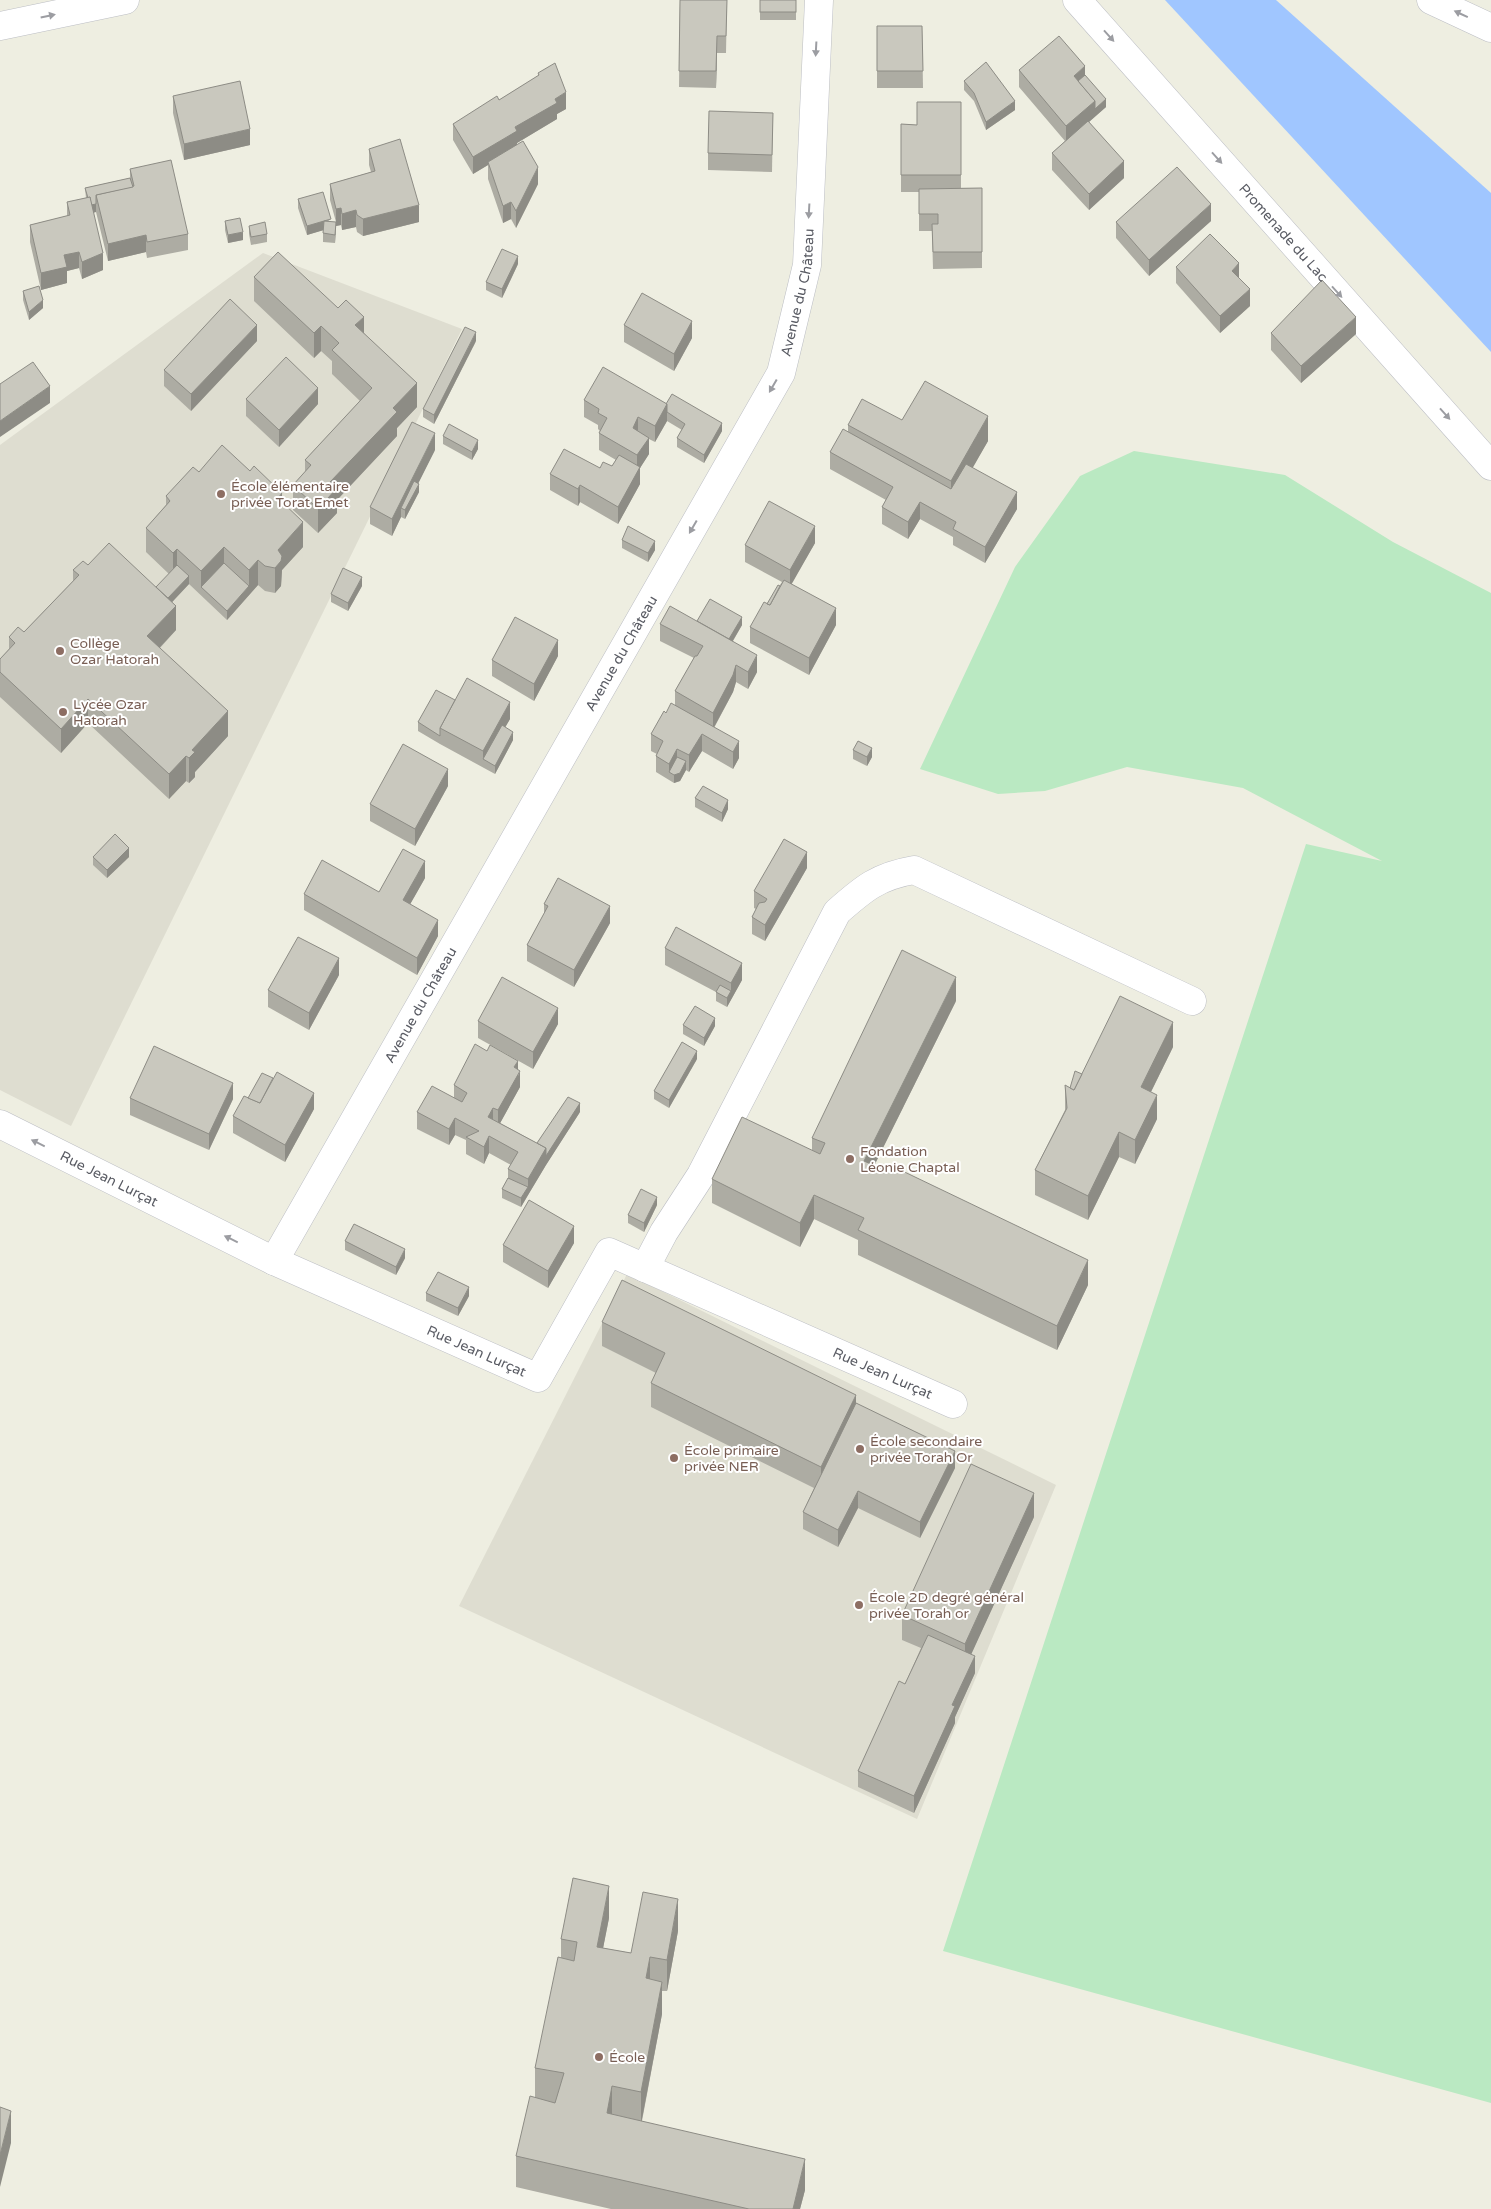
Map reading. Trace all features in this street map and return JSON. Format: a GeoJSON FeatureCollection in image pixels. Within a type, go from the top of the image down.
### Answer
{"type":"FeatureCollection","features":[{"type":"Feature","properties":{"kind":"street"},"geometry":{"type":"LineString","coordinates":[[0,26],[125,0]]}},
{"type":"Feature","properties":{"kind":"street","name":"Avenue du Château"},"geometry":{"type":"LineString","coordinates":[[274,1261],[781,372],[807,265],[818,0]]}},
{"type":"Feature","properties":{"kind":"street","name":"Promenade du Lac"},"geometry":{"type":"LineString","coordinates":[[1077,0],[1491,466]]}},
{"type":"Feature","properties":{"kind":"street"},"geometry":{"type":"LineString","coordinates":[[1431,0],[1491,28]]}},
{"type":"Feature","properties":{"kind":"street"},"geometry":{"type":"LineString","coordinates":[[645,1268],[664,1232],[701,1175],[837,912],[867,886],[898,873],[914,870],[1192,1001]]}},
{"type":"Feature","properties":{"kind":"street","name":"Rue Jean Lurçat"},"geometry":{"type":"LineString","coordinates":[[0,1124],[274,1261],[538,1378],[609,1252],[953,1404]]}},
{"type":"Feature","properties":{"kind":"shaded area"},"geometry":{"type":"Polygon","coordinates":[[[263,253],[462,329],[71,1126],[0,1090],[0,445],[263,253]]]}},
{"type":"Feature","properties":{"kind":"shaded area"},"geometry":{"type":"Polygon","coordinates":[[[627,1274],[1056,1485],[917,1819],[459,1606],[627,1274]]]}},
{"type":"Feature","properties":{"kind":"green space"},"geometry":{"type":"Polygon","coordinates":[[[1134,451],[1285,475],[1393,542],[1491,593],[1491,2103],[943,1951],[1306,844],[1382,861],[1243,788],[1127,767],[1045,791],[998,794],[920,769],[1015,567],[1080,476],[1134,451]]]}},
{"type":"Feature","properties":{"kind":"water"},"geometry":{"type":"Polygon","coordinates":[[[1165,0],[1276,0],[1491,193],[1491,352],[1165,0]]]}},
{"type":"Feature","properties":{"kind":"building"},"geometry":{"type":"Polygon","coordinates":[[[680,0],[727,0],[726,36],[717,36],[716,71],[679,71],[680,0]]]}},
{"type":"Feature","properties":{"kind":"building"},"geometry":{"type":"Polygon","coordinates":[[[760,0],[796,0],[796,12],[760,12],[760,0]]]}},
{"type":"Feature","properties":{"kind":"building"},"geometry":{"type":"Polygon","coordinates":[[[877,26],[922,26],[923,71],[877,71],[877,26]]]}},
{"type":"Feature","properties":{"kind":"building"},"geometry":{"type":"Polygon","coordinates":[[[1059,36],[1085,66],[1074,76],[1095,101],[1066,126],[1019,70],[1059,36]]]}},
{"type":"Feature","properties":{"kind":"building"},"geometry":{"type":"Polygon","coordinates":[[[986,62],[1015,101],[986,122],[974,93],[964,81],[986,62]]]}},
{"type":"Feature","properties":{"kind":"building"},"geometry":{"type":"Polygon","coordinates":[[[555,63],[566,92],[555,99],[557,103],[515,127],[517,131],[473,157],[453,124],[497,96],[499,100],[555,63]]]}},
{"type":"Feature","properties":{"kind":"building"},"geometry":{"type":"Polygon","coordinates":[[[1085,75],[1106,99],[1095,109],[1095,101],[1078,81],[1085,75]]]}},
{"type":"Feature","properties":{"kind":"building"},"geometry":{"type":"Polygon","coordinates":[[[240,81],[250,129],[184,144],[173,96],[240,81]]]}},
{"type":"Feature","properties":{"kind":"building"},"geometry":{"type":"Polygon","coordinates":[[[917,102],[961,102],[961,175],[901,175],[901,124],[917,125],[917,102]]]}},
{"type":"Feature","properties":{"kind":"building"},"geometry":{"type":"Polygon","coordinates":[[[709,111],[773,113],[772,155],[708,153],[709,111]]]}},
{"type":"Feature","properties":{"kind":"building"},"geometry":{"type":"Polygon","coordinates":[[[1088,121],[1124,161],[1089,194],[1052,153],[1088,121]]]}},
{"type":"Feature","properties":{"kind":"building"},"geometry":{"type":"Polygon","coordinates":[[[400,139],[419,205],[363,219],[357,215],[356,210],[342,214],[341,208],[336,209],[330,184],[375,171],[369,149],[400,139]]]}},
{"type":"Feature","properties":{"kind":"building"},"geometry":{"type":"Polygon","coordinates":[[[523,141],[538,167],[516,211],[511,202],[503,206],[488,162],[523,141]]]}},
{"type":"Feature","properties":{"kind":"building"},"geometry":{"type":"Polygon","coordinates":[[[171,160],[188,234],[147,242],[146,235],[108,244],[96,195],[134,186],[130,169],[171,160]]]}},
{"type":"Feature","properties":{"kind":"building"},"geometry":{"type":"Polygon","coordinates":[[[1177,167],[1211,204],[1149,260],[1116,222],[1177,167]]]}},
{"type":"Feature","properties":{"kind":"building"},"geometry":{"type":"Polygon","coordinates":[[[130,178],[133,187],[96,195],[96,204],[91,205],[90,197],[88,198],[85,188],[130,178]]]}},
{"type":"Feature","properties":{"kind":"building"},"geometry":{"type":"Polygon","coordinates":[[[982,188],[982,252],[933,252],[932,224],[938,224],[938,214],[919,214],[919,189],[982,188]]]}},
{"type":"Feature","properties":{"kind":"building"},"geometry":{"type":"Polygon","coordinates":[[[323,192],[331,219],[307,226],[298,199],[323,192]]]}},
{"type":"Feature","properties":{"kind":"building"},"geometry":{"type":"Polygon","coordinates":[[[90,197],[103,253],[82,262],[79,252],[64,255],[67,267],[41,273],[30,225],[70,215],[67,202],[90,197]]]}},
{"type":"Feature","properties":{"kind":"building"},"geometry":{"type":"Polygon","coordinates":[[[240,218],[243,232],[228,235],[225,221],[240,218]]]}},
{"type":"Feature","properties":{"kind":"building"},"geometry":{"type":"Polygon","coordinates":[[[324,221],[336,222],[335,235],[323,233],[324,221]]]}},
{"type":"Feature","properties":{"kind":"building"},"geometry":{"type":"Polygon","coordinates":[[[265,222],[267,234],[251,237],[249,226],[265,222]]]}},
{"type":"Feature","properties":{"kind":"building"},"geometry":{"type":"Polygon","coordinates":[[[1210,234],[1239,263],[1232,271],[1250,289],[1220,316],[1176,267],[1210,234]]]}},
{"type":"Feature","properties":{"kind":"building"},"geometry":{"type":"Polygon","coordinates":[[[502,249],[518,256],[502,289],[486,282],[502,249]]]}},
{"type":"Feature","properties":{"kind":"building"},"geometry":{"type":"Polygon","coordinates":[[[278,252],[338,308],[346,300],[364,317],[355,325],[417,383],[393,408],[397,412],[330,482],[337,488],[318,509],[293,485],[311,465],[305,460],[372,388],[332,350],[339,343],[321,326],[314,333],[254,277],[278,252]]]}},
{"type":"Feature","properties":{"kind":"building"},"geometry":{"type":"Polygon","coordinates":[[[1322,280],[1356,317],[1301,366],[1271,333],[1322,280]]]}},
{"type":"Feature","properties":{"kind":"building"},"geometry":{"type":"Polygon","coordinates":[[[39,286],[43,300],[29,312],[23,291],[39,286]]]}},
{"type":"Feature","properties":{"kind":"building"},"geometry":{"type":"Polygon","coordinates":[[[642,293],[692,321],[674,354],[624,325],[642,293]]]}},
{"type":"Feature","properties":{"kind":"building"},"geometry":{"type":"Polygon","coordinates":[[[230,299],[257,325],[191,394],[164,370],[230,299]]]}},
{"type":"Feature","properties":{"kind":"building"},"geometry":{"type":"Polygon","coordinates":[[[465,327],[476,332],[434,415],[423,409],[465,327]]]}},
{"type":"Feature","properties":{"kind":"building"},"geometry":{"type":"Polygon","coordinates":[[[286,357],[318,388],[279,430],[246,399],[286,357]]]}},
{"type":"Feature","properties":{"kind":"building"},"geometry":{"type":"Polygon","coordinates":[[[33,362],[50,386],[0,421],[0,384],[33,362]]]}},
{"type":"Feature","properties":{"kind":"building"},"geometry":{"type":"Polygon","coordinates":[[[603,367],[667,404],[655,426],[638,417],[633,428],[649,438],[637,455],[599,433],[607,418],[598,413],[599,409],[584,400],[603,367]]]}},
{"type":"Feature","properties":{"kind":"building"},"geometry":{"type":"Polygon","coordinates":[[[925,381],[988,416],[951,481],[848,425],[862,399],[902,420],[925,381]]]}},
{"type":"Feature","properties":{"kind":"building"},"geometry":{"type":"Polygon","coordinates":[[[672,394],[722,423],[704,455],[677,438],[685,424],[667,412],[666,404],[672,394]]]}},
{"type":"Feature","properties":{"kind":"building"},"geometry":{"type":"Polygon","coordinates":[[[412,422],[435,433],[392,519],[370,507],[412,422]]]}},
{"type":"Feature","properties":{"kind":"building"},"geometry":{"type":"Polygon","coordinates":[[[449,424],[478,440],[472,452],[443,436],[449,424]]]}},
{"type":"Feature","properties":{"kind":"building"},"geometry":{"type":"Polygon","coordinates":[[[843,429],[951,489],[966,464],[1017,492],[985,547],[953,529],[956,522],[920,502],[908,522],[882,507],[893,487],[830,452],[843,429]]]}},
{"type":"Feature","properties":{"kind":"building"},"geometry":{"type":"Polygon","coordinates":[[[222,445],[250,471],[254,466],[282,493],[278,498],[303,522],[278,550],[282,556],[281,561],[275,568],[265,566],[258,560],[249,570],[224,547],[201,571],[177,549],[173,553],[146,528],[170,501],[166,496],[193,467],[199,472],[222,445]]]}},
{"type":"Feature","properties":{"kind":"building"},"geometry":{"type":"Polygon","coordinates":[[[564,449],[600,468],[603,462],[612,466],[619,455],[640,467],[618,507],[580,485],[578,489],[550,474],[564,449]]]}},
{"type":"Feature","properties":{"kind":"building"},"geometry":{"type":"Polygon","coordinates":[[[414,481],[419,484],[405,510],[401,508],[414,481]]]}},
{"type":"Feature","properties":{"kind":"building"},"geometry":{"type":"Polygon","coordinates":[[[769,501],[815,526],[790,570],[745,545],[769,501]]]}},
{"type":"Feature","properties":{"kind":"building"},"geometry":{"type":"Polygon","coordinates":[[[628,526],[655,541],[648,553],[622,540],[628,526]]]}},
{"type":"Feature","properties":{"kind":"building"},"geometry":{"type":"Polygon","coordinates":[[[109,543],[176,606],[147,636],[228,711],[192,750],[195,752],[189,758],[186,756],[169,774],[88,699],[61,729],[0,672],[0,659],[15,643],[9,637],[18,627],[24,632],[79,575],[73,570],[83,561],[88,565],[109,543]]]}},
{"type":"Feature","properties":{"kind":"building"},"geometry":{"type":"Polygon","coordinates":[[[224,563],[249,586],[227,611],[201,587],[224,563]]]}},
{"type":"Feature","properties":{"kind":"building"},"geometry":{"type":"Polygon","coordinates":[[[177,565],[189,576],[168,598],[156,587],[177,565]]]}},
{"type":"Feature","properties":{"kind":"building"},"geometry":{"type":"Polygon","coordinates":[[[343,568],[362,577],[348,603],[331,594],[343,568]]]}},
{"type":"Feature","properties":{"kind":"building"},"geometry":{"type":"Polygon","coordinates":[[[784,580],[836,608],[809,658],[750,627],[764,602],[770,605],[784,580]]]}},
{"type":"Feature","properties":{"kind":"building"},"geometry":{"type":"Polygon","coordinates":[[[778,585],[780,586],[770,605],[767,604],[778,585]]]}},
{"type":"Feature","properties":{"kind":"building"},"geometry":{"type":"Polygon","coordinates":[[[710,599],[742,617],[729,639],[697,621],[710,599]]]}},
{"type":"Feature","properties":{"kind":"building"},"geometry":{"type":"Polygon","coordinates":[[[670,606],[757,655],[748,672],[736,665],[733,675],[713,713],[675,691],[695,656],[697,656],[703,646],[660,624],[670,606]]]}},
{"type":"Feature","properties":{"kind":"building"},"geometry":{"type":"Polygon","coordinates":[[[515,617],[558,640],[534,684],[492,660],[515,617]]]}},
{"type":"Feature","properties":{"kind":"building"},"geometry":{"type":"Polygon","coordinates":[[[467,678],[510,702],[483,751],[440,728],[467,678]]]}},
{"type":"Feature","properties":{"kind":"building"},"geometry":{"type":"Polygon","coordinates":[[[436,690],[455,700],[440,728],[440,736],[418,722],[436,690]]]}},
{"type":"Feature","properties":{"kind":"building"},"geometry":{"type":"Polygon","coordinates":[[[671,703],[739,741],[733,752],[702,734],[689,755],[677,749],[669,764],[656,756],[663,741],[651,734],[664,711],[666,713],[671,703]]]}},
{"type":"Feature","properties":{"kind":"building"},"geometry":{"type":"Polygon","coordinates":[[[502,725],[513,732],[495,766],[483,759],[502,725]]]}},
{"type":"Feature","properties":{"kind":"building"},"geometry":{"type":"Polygon","coordinates":[[[858,741],[872,748],[867,757],[853,750],[858,741]]]}},
{"type":"Feature","properties":{"kind":"building"},"geometry":{"type":"Polygon","coordinates":[[[403,744],[448,769],[415,829],[370,804],[403,744]]]}},
{"type":"Feature","properties":{"kind":"building"},"geometry":{"type":"Polygon","coordinates":[[[677,757],[686,761],[680,773],[674,775],[669,772],[677,757]]]}},
{"type":"Feature","properties":{"kind":"building"},"geometry":{"type":"Polygon","coordinates":[[[703,786],[728,800],[722,813],[695,798],[703,786]]]}},
{"type":"Feature","properties":{"kind":"building"},"geometry":{"type":"Polygon","coordinates":[[[115,834],[129,848],[107,870],[93,857],[115,834]]]}},
{"type":"Feature","properties":{"kind":"building"},"geometry":{"type":"Polygon","coordinates":[[[784,839],[807,852],[765,925],[752,917],[759,903],[765,902],[767,899],[754,891],[784,839]]]}},
{"type":"Feature","properties":{"kind":"building"},"geometry":{"type":"Polygon","coordinates":[[[403,849],[425,861],[403,900],[438,920],[417,958],[304,894],[322,860],[379,892],[403,849]]]}},
{"type":"Feature","properties":{"kind":"building"},"geometry":{"type":"Polygon","coordinates":[[[558,878],[610,906],[574,970],[527,945],[548,906],[544,904],[558,878]]]}},
{"type":"Feature","properties":{"kind":"building"},"geometry":{"type":"Polygon","coordinates":[[[676,927],[742,963],[731,983],[665,948],[676,927]]]}},
{"type":"Feature","properties":{"kind":"building"},"geometry":{"type":"Polygon","coordinates":[[[298,937],[339,958],[309,1013],[268,990],[298,937]]]}},
{"type":"Feature","properties":{"kind":"building"},"geometry":{"type":"Polygon","coordinates":[[[902,950],[956,977],[864,1161],[887,1171],[890,1165],[1088,1260],[1057,1326],[858,1230],[864,1218],[814,1195],[800,1223],[712,1179],[742,1117],[820,1154],[825,1143],[812,1138],[902,950]]]}},
{"type":"Feature","properties":{"kind":"building"},"geometry":{"type":"Polygon","coordinates":[[[502,977],[558,1008],[533,1052],[478,1021],[502,977]]]}},
{"type":"Feature","properties":{"kind":"building"},"geometry":{"type":"Polygon","coordinates":[[[720,985],[731,991],[727,998],[716,992],[720,985]]]}},
{"type":"Feature","properties":{"kind":"building"},"geometry":{"type":"Polygon","coordinates":[[[1120,996],[1173,1022],[1141,1087],[1157,1095],[1135,1140],[1119,1132],[1088,1196],[1035,1170],[1067,1108],[1065,1085],[1074,1090],[1120,996]]]}},
{"type":"Feature","properties":{"kind":"building"},"geometry":{"type":"Polygon","coordinates":[[[695,1006],[715,1018],[704,1038],[683,1025],[695,1006]]]}},
{"type":"Feature","properties":{"kind":"building"},"geometry":{"type":"Polygon","coordinates":[[[682,1042],[697,1051],[669,1100],[654,1091],[682,1042]]]}},
{"type":"Feature","properties":{"kind":"building"},"geometry":{"type":"Polygon","coordinates":[[[475,1044],[487,1051],[490,1045],[518,1061],[514,1067],[520,1071],[498,1110],[493,1108],[488,1117],[546,1148],[528,1179],[508,1169],[518,1152],[489,1136],[484,1147],[466,1137],[479,1131],[455,1118],[449,1129],[417,1112],[432,1086],[462,1102],[467,1093],[454,1085],[475,1044]]]}},
{"type":"Feature","properties":{"kind":"building"},"geometry":{"type":"Polygon","coordinates":[[[154,1046],[233,1083],[209,1134],[130,1098],[154,1046]]]}},
{"type":"Feature","properties":{"kind":"building"},"geometry":{"type":"Polygon","coordinates":[[[1075,1071],[1082,1074],[1074,1090],[1070,1088],[1075,1071]]]}},
{"type":"Feature","properties":{"kind":"building"},"geometry":{"type":"Polygon","coordinates":[[[277,1072],[314,1093],[285,1145],[233,1116],[244,1096],[260,1103],[277,1072]]]}},
{"type":"Feature","properties":{"kind":"building"},"geometry":{"type":"Polygon","coordinates":[[[262,1073],[273,1078],[260,1103],[248,1098],[262,1073]]]}},
{"type":"Feature","properties":{"kind":"building"},"geometry":{"type":"Polygon","coordinates":[[[568,1097],[580,1103],[546,1156],[546,1148],[537,1143],[568,1097]]]}},
{"type":"Feature","properties":{"kind":"building"},"geometry":{"type":"Polygon","coordinates":[[[508,1178],[528,1187],[521,1198],[502,1189],[508,1178]]]}},
{"type":"Feature","properties":{"kind":"building"},"geometry":{"type":"Polygon","coordinates":[[[641,1189],[657,1197],[644,1223],[628,1215],[641,1189]]]}},
{"type":"Feature","properties":{"kind":"building"},"geometry":{"type":"Polygon","coordinates":[[[529,1200],[574,1226],[548,1271],[503,1245],[529,1200]]]}},
{"type":"Feature","properties":{"kind":"building"},"geometry":{"type":"Polygon","coordinates":[[[354,1224],[405,1249],[396,1267],[345,1241],[354,1224]]]}},
{"type":"Feature","properties":{"kind":"building"},"geometry":{"type":"Polygon","coordinates":[[[438,1272],[469,1287],[458,1308],[426,1293],[438,1272]]]}},
{"type":"Feature","properties":{"kind":"building"},"geometry":{"type":"Polygon","coordinates":[[[622,1280],[856,1395],[821,1467],[651,1383],[665,1353],[602,1322],[622,1280]]]}},
{"type":"Feature","properties":{"kind":"building"},"geometry":{"type":"Polygon","coordinates":[[[856,1403],[955,1451],[920,1522],[858,1491],[838,1530],[803,1512],[856,1403]]]}},
{"type":"Feature","properties":{"kind":"building"},"geometry":{"type":"Polygon","coordinates":[[[971,1464],[1034,1493],[965,1644],[902,1615],[971,1464]]]}},
{"type":"Feature","properties":{"kind":"building"},"geometry":{"type":"Polygon","coordinates":[[[928,1635],[975,1656],[952,1705],[955,1706],[914,1796],[858,1771],[899,1681],[905,1684],[928,1635]]]}},
{"type":"Feature","properties":{"kind":"building","name":"École"},"geometry":{"type":"Polygon","coordinates":[[[573,1878],[609,1886],[597,1947],[631,1953],[643,1892],[678,1899],[667,1960],[650,1957],[646,1978],[662,1982],[641,2092],[612,2086],[607,2113],[805,2159],[793,2209],[749,2209],[516,2156],[530,2096],[555,2103],[564,2073],[535,2068],[558,1957],[574,1961],[577,1942],[561,1939],[573,1878]]]}},
{"type":"Feature","properties":{"kind":"building"},"geometry":{"type":"Polygon","coordinates":[[[0,2107],[11,2111],[0,2155],[0,2107]]]}},
{"type":"Feature","properties":{"kind":"place","name":"École élémentaire privée Torat Emet"},"geometry":{"type":"Point","coordinates":[221,494]}},
{"type":"Feature","properties":{"kind":"place","name":"Collège Ozar Hatorah"},"geometry":{"type":"Point","coordinates":[60,651]}},
{"type":"Feature","properties":{"kind":"place","name":"Lycée Ozar Hatorah"},"geometry":{"type":"Point","coordinates":[63,712]}},
{"type":"Feature","properties":{"kind":"place","name":"Fondation Léonie Chaptal"},"geometry":{"type":"Point","coordinates":[850,1159]}},
{"type":"Feature","properties":{"kind":"place","name":"École secondaire privée Torah Or"},"geometry":{"type":"Point","coordinates":[860,1449]}},
{"type":"Feature","properties":{"kind":"place","name":"École primaire privée NER"},"geometry":{"type":"Point","coordinates":[674,1458]}},
{"type":"Feature","properties":{"kind":"place","name":"École 2D degré général privée Torah or"},"geometry":{"type":"Point","coordinates":[859,1605]}},
{"type":"Feature","properties":{"kind":"place","name":"École"},"geometry":{"type":"Point","coordinates":[599,2057]}}]}
